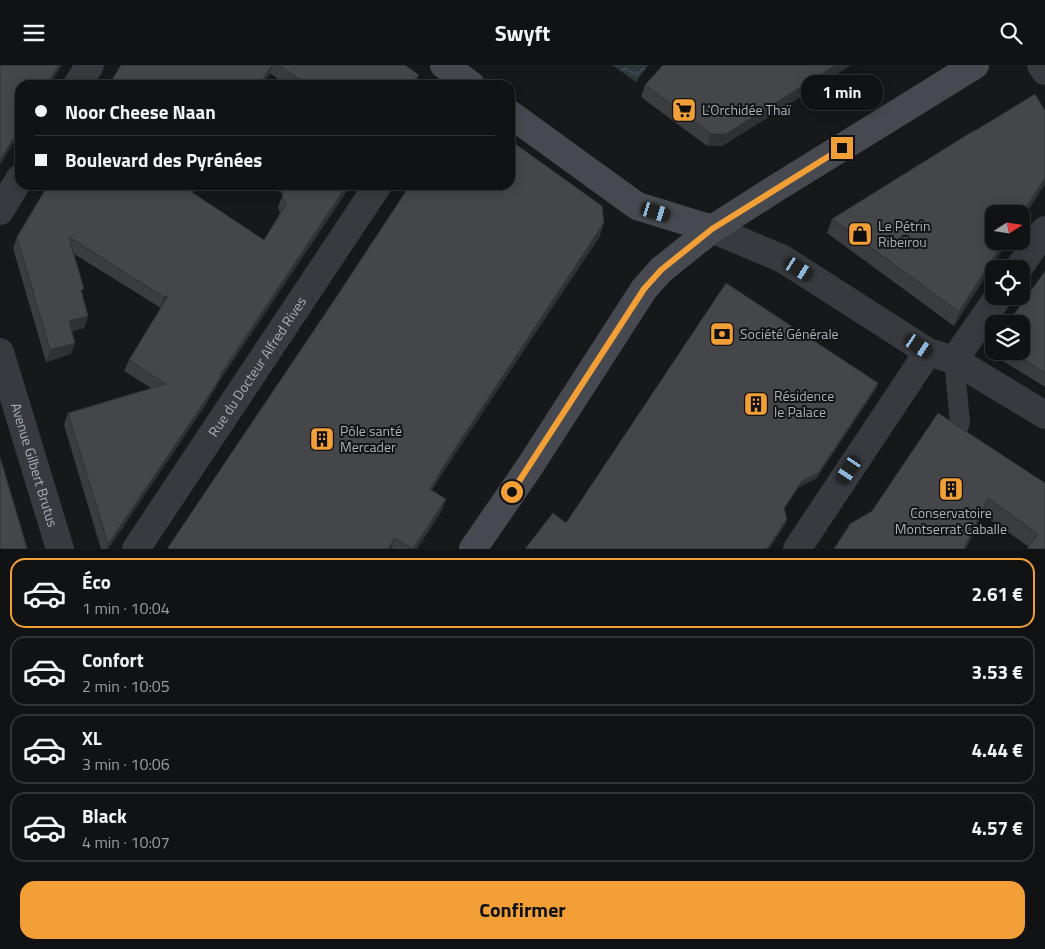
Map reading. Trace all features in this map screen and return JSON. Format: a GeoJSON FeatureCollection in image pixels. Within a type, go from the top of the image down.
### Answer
{"type":"FeatureCollection","features":[{"type":"Feature","properties":{"kind":"main road"},"geometry":{"type":"LineString","coordinates":[[473,549],[530,466],[644,289],[661,270],[712,229],[975,65]]}},
{"type":"Feature","properties":{"kind":"main road"},"geometry":{"type":"LineString","coordinates":[[515,118],[637,206],[712,229]]}},
{"type":"Feature","properties":{"kind":"street"},"geometry":{"type":"LineString","coordinates":[[80,80],[90,65]]}},
{"type":"Feature","properties":{"kind":"street"},"geometry":{"type":"LineString","coordinates":[[1041,65],[1045,71]]}},
{"type":"Feature","properties":{"kind":"street"},"geometry":{"type":"LineString","coordinates":[[0,211],[15,186]]}},
{"type":"Feature","properties":{"kind":"street","name":"Rue du Docteur Alfred Rives"},"geometry":{"type":"LineString","coordinates":[[136,549],[375,190]]}},
{"type":"Feature","properties":{"kind":"street"},"geometry":{"type":"LineString","coordinates":[[712,229],[783,259],[928,352],[954,360],[1045,415]]}},
{"type":"Feature","properties":{"kind":"street"},"geometry":{"type":"LineString","coordinates":[[1024,260],[1045,230]]}},
{"type":"Feature","properties":{"kind":"street"},"geometry":{"type":"LineString","coordinates":[[954,360],[993,305]]}},
{"type":"Feature","properties":{"kind":"street","name":"Avenue Gilbert Brutus"},"geometry":{"type":"LineString","coordinates":[[0,352],[60,549]]}},
{"type":"Feature","properties":{"kind":"street"},"geometry":{"type":"LineString","coordinates":[[797,549],[928,352]]}},
{"type":"Feature","properties":{"kind":"lane"},"geometry":{"type":"LineString","coordinates":[[953,438],[960,422],[954,360]]}},
{"type":"Feature","properties":{"kind":"water"},"geometry":{"type":"Polygon","coordinates":[[[612,65],[648,65],[636,82],[612,65]]]}},
{"type":"Feature","properties":{"kind":"building"},"geometry":{"type":"Polygon","coordinates":[[[0,65],[59,65],[50,80],[15,80],[15,136],[0,160],[0,65]]]}},
{"type":"Feature","properties":{"kind":"building"},"geometry":{"type":"Polygon","coordinates":[[[121,65],[272,65],[262,80],[112,80],[121,65]]]}},
{"type":"Feature","properties":{"kind":"building"},"geometry":{"type":"Polygon","coordinates":[[[279,65],[405,65],[419,75],[416,80],[300,80],[279,65]]]}},
{"type":"Feature","properties":{"kind":"building"},"geometry":{"type":"Polygon","coordinates":[[[663,65],[836,65],[726,134],[711,134],[645,85],[663,65]]]}},
{"type":"Feature","properties":{"kind":"building"},"geometry":{"type":"Polygon","coordinates":[[[1035,94],[1045,111],[1045,178],[1027,205],[985,205],[985,250],[998,250],[992,260],[985,260],[985,271],[959,312],[832,219],[975,130],[973,132],[1035,94]]]}},
{"type":"Feature","properties":{"kind":"building"},"geometry":{"type":"Polygon","coordinates":[[[515,144],[602,206],[604,223],[430,489],[446,499],[413,549],[395,538],[388,549],[167,549],[407,190],[515,190],[515,144]]]}},
{"type":"Feature","properties":{"kind":"building"},"geometry":{"type":"Polygon","coordinates":[[[45,190],[191,190],[264,240],[286,205],[282,195],[284,190],[344,190],[220,375],[209,395],[108,544],[68,413],[166,384],[129,360],[168,296],[164,297],[69,237],[84,289],[81,290],[88,316],[69,321],[75,343],[50,350],[17,237],[45,190]]]}},
{"type":"Feature","properties":{"kind":"building"},"geometry":{"type":"Polygon","coordinates":[[[1045,271],[1045,373],[1024,360],[1030,360],[1030,315],[1013,315],[1021,305],[1030,305],[1030,292],[1045,271]]]}},
{"type":"Feature","properties":{"kind":"building","name":"Résidence le Palace"},"geometry":{"type":"Polygon","coordinates":[[[726,283],[878,383],[818,473],[802,481],[784,508],[787,519],[767,549],[525,549],[553,513],[566,523],[726,283]]]}},
{"type":"Feature","properties":{"kind":"building","name":"Conservatoire Montserrat Caballe"},"geometry":{"type":"Polygon","coordinates":[[[938,413],[1045,483],[1045,549],[1027,549],[1038,534],[988,498],[964,549],[834,549],[850,524],[872,511],[938,413]]]}},
{"type":"Feature","properties":{"kind":"building"},"geometry":{"type":"Polygon","coordinates":[[[0,457],[20,524],[27,549],[0,549],[0,457]]]}},
{"type":"Feature","properties":{"kind":"place","name":"L'Orchidée Thaï"},"geometry":{"type":"Point","coordinates":[684,110]}},
{"type":"Feature","properties":{"kind":"place","name":"Le Pétrin Ribeïrou"},"geometry":{"type":"Point","coordinates":[860,234]}},
{"type":"Feature","properties":{"kind":"place","name":"Société Générale"},"geometry":{"type":"Point","coordinates":[722,334]}},
{"type":"Feature","properties":{"kind":"place","name":"Résidence le Palace"},"geometry":{"type":"Point","coordinates":[756,404]}},
{"type":"Feature","properties":{"kind":"place","name":"Pôle santé Mercader"},"geometry":{"type":"Point","coordinates":[322,439]}},
{"type":"Feature","properties":{"kind":"place","name":"Conservatoire Montserrat Caballe"},"geometry":{"type":"Point","coordinates":[951,489]}},
{"type":"Feature","properties":{"kind":"route"},"geometry":{"type":"LineString","coordinates":[[512,492],[644,289],[661,270],[712,229],[842,148]]}}]}
